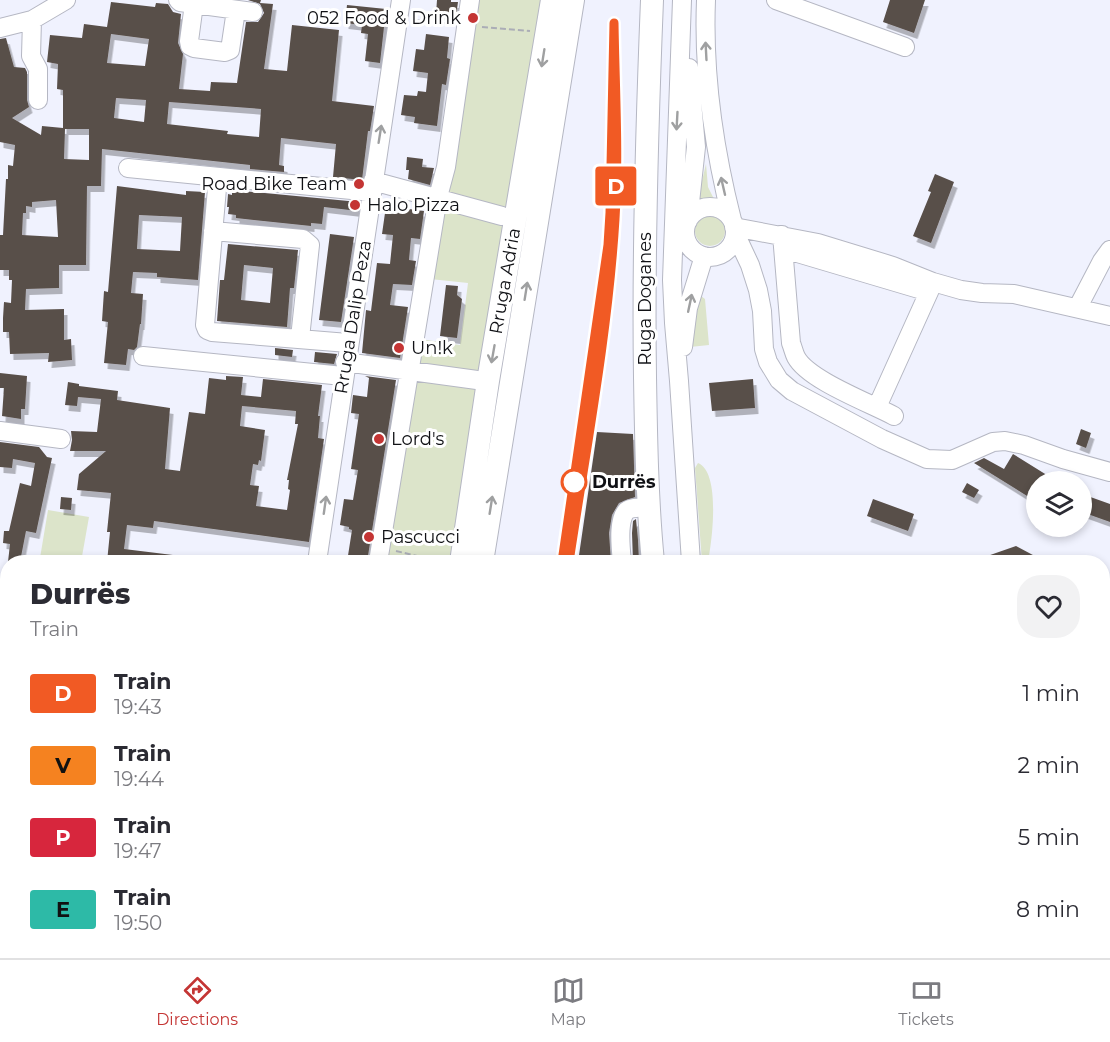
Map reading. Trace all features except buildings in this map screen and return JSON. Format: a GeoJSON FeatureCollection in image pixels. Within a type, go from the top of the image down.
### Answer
{"type":"FeatureCollection","features":[{"type":"Feature","properties":{"kind":"main road","name":"Rruga Adria"},"geometry":{"type":"LineString","coordinates":[[462,555],[488,381],[552,0]]}},
{"type":"Feature","properties":{"kind":"main road","name":"Rruga Adria"},"geometry":{"type":"LineString","coordinates":[[483,555],[573,0]]}},
{"type":"Feature","properties":{"kind":"main road","name":"Ruga Doganes"},"geometry":{"type":"LineString","coordinates":[[652,0],[645,296],[646,423],[652,555]]}},
{"type":"Feature","properties":{"kind":"street"},"geometry":{"type":"LineString","coordinates":[[0,28],[32,20],[66,0]]}},
{"type":"Feature","properties":{"kind":"street","name":"Rruga Dalip Peza"},"geometry":{"type":"LineString","coordinates":[[317,555],[401,0]]}},
{"type":"Feature","properties":{"kind":"street"},"geometry":{"type":"LineString","coordinates":[[379,554],[438,197],[446,167],[471,0]]}},
{"type":"Feature","properties":{"kind":"street"},"geometry":{"type":"LineString","coordinates":[[683,0],[696,147],[687,226],[690,246],[704,256],[713,257],[724,253],[730,246],[734,227]]}},
{"type":"Feature","properties":{"kind":"street"},"geometry":{"type":"LineString","coordinates":[[683,0],[672,247],[674,323],[680,381],[691,555]]}},
{"type":"Feature","properties":{"kind":"street"},"geometry":{"type":"LineString","coordinates":[[706,0],[706,68],[720,172],[734,227],[758,290],[762,311],[764,349],[768,362],[779,380],[792,392],[927,459],[952,460],[993,442],[1005,441],[1110,472]]}},
{"type":"Feature","properties":{"kind":"street"},"geometry":{"type":"LineString","coordinates":[[776,0],[905,47]]}},
{"type":"Feature","properties":{"kind":"street"},"geometry":{"type":"LineString","coordinates":[[186,2],[244,11],[230,50],[225,52],[190,46],[186,2]]}},
{"type":"Feature","properties":{"kind":"street"},"geometry":{"type":"LineString","coordinates":[[32,20],[31,56],[38,69],[38,100]]}},
{"type":"Feature","properties":{"kind":"street"},"geometry":{"type":"LineString","coordinates":[[128,168],[218,177],[372,186],[438,197],[502,216]]}},
{"type":"Feature","properties":{"kind":"street"},"geometry":{"type":"LineString","coordinates":[[218,177],[205,325],[207,330],[348,343]]}},
{"type":"Feature","properties":{"kind":"street"},"geometry":{"type":"LineString","coordinates":[[672,247],[697,211],[710,207],[723,211],[734,227],[931,287],[1014,294],[1110,316]]}},
{"type":"Feature","properties":{"kind":"street"},"geometry":{"type":"LineString","coordinates":[[213,231],[303,239],[310,244],[300,338]]}},
{"type":"Feature","properties":{"kind":"street"},"geometry":{"type":"LineString","coordinates":[[783,242],[791,343],[796,358],[824,381],[894,416]]}},
{"type":"Feature","properties":{"kind":"street"},"geometry":{"type":"LineString","coordinates":[[1078,307],[1110,250]]}},
{"type":"Feature","properties":{"kind":"street"},"geometry":{"type":"LineString","coordinates":[[680,381],[688,308],[704,256]]}},
{"type":"Feature","properties":{"kind":"street"},"geometry":{"type":"LineString","coordinates":[[877,407],[931,287]]}},
{"type":"Feature","properties":{"kind":"street"},"geometry":{"type":"LineString","coordinates":[[143,356],[408,371],[477,380]]}},
{"type":"Feature","properties":{"kind":"street"},"geometry":{"type":"LineString","coordinates":[[0,431],[61,439]]}},
{"type":"Feature","properties":{"kind":"street"},"geometry":{"type":"LineString","coordinates":[[622,555],[623,516],[631,508],[649,507]]}},
{"type":"Feature","properties":{"kind":"green space"},"geometry":{"type":"Polygon","coordinates":[[[475,0],[549,0],[460,555],[384,555],[420,339],[460,345],[468,283],[430,279],[475,0]]]}},
{"type":"Feature","properties":{"kind":"green space"},"geometry":{"type":"Polygon","coordinates":[[[706,164],[708,187],[714,199],[708,198],[697,202],[706,164]]]}},
{"type":"Feature","properties":{"kind":"green space"},"geometry":{"type":"Polygon","coordinates":[[[710,216],[720,221],[725,231],[720,241],[710,246],[700,241],[695,231],[700,221],[710,216]]]}},
{"type":"Feature","properties":{"kind":"green space"},"geometry":{"type":"Polygon","coordinates":[[[701,296],[705,299],[709,345],[690,347],[697,297],[701,296]]]}},
{"type":"Feature","properties":{"kind":"green space"},"geometry":{"type":"Polygon","coordinates":[[[698,463],[705,469],[710,479],[713,524],[709,555],[701,555],[695,468],[698,463]]]}},
{"type":"Feature","properties":{"kind":"green space"},"geometry":{"type":"Polygon","coordinates":[[[48,510],[89,517],[82,555],[40,555],[48,510]]]}},
{"type":"Feature","properties":{"kind":"train","name":"D"},"geometry":{"type":"LineString","coordinates":[[563,555],[608,245],[614,23],[616,170],[613,245],[602,340],[570,555]]}},
{"type":"Feature","properties":{"kind":"place","name":"052 Food & Drink"},"geometry":{"type":"Point","coordinates":[473,18]}},
{"type":"Feature","properties":{"kind":"place","name":"Road Bike Team"},"geometry":{"type":"Point","coordinates":[359,184]}},
{"type":"Feature","properties":{"kind":"place","name":"Halo Pizza"},"geometry":{"type":"Point","coordinates":[355,205]}},
{"type":"Feature","properties":{"kind":"place","name":"Un!k"},"geometry":{"type":"Point","coordinates":[399,348]}},
{"type":"Feature","properties":{"kind":"place","name":"Lord's"},"geometry":{"type":"Point","coordinates":[379,439]}},
{"type":"Feature","properties":{"kind":"place","name":"Durrës"},"geometry":{"type":"Point","coordinates":[574,482]}},
{"type":"Feature","properties":{"kind":"place","name":"Pascucci"},"geometry":{"type":"Point","coordinates":[369,537]}}]}
